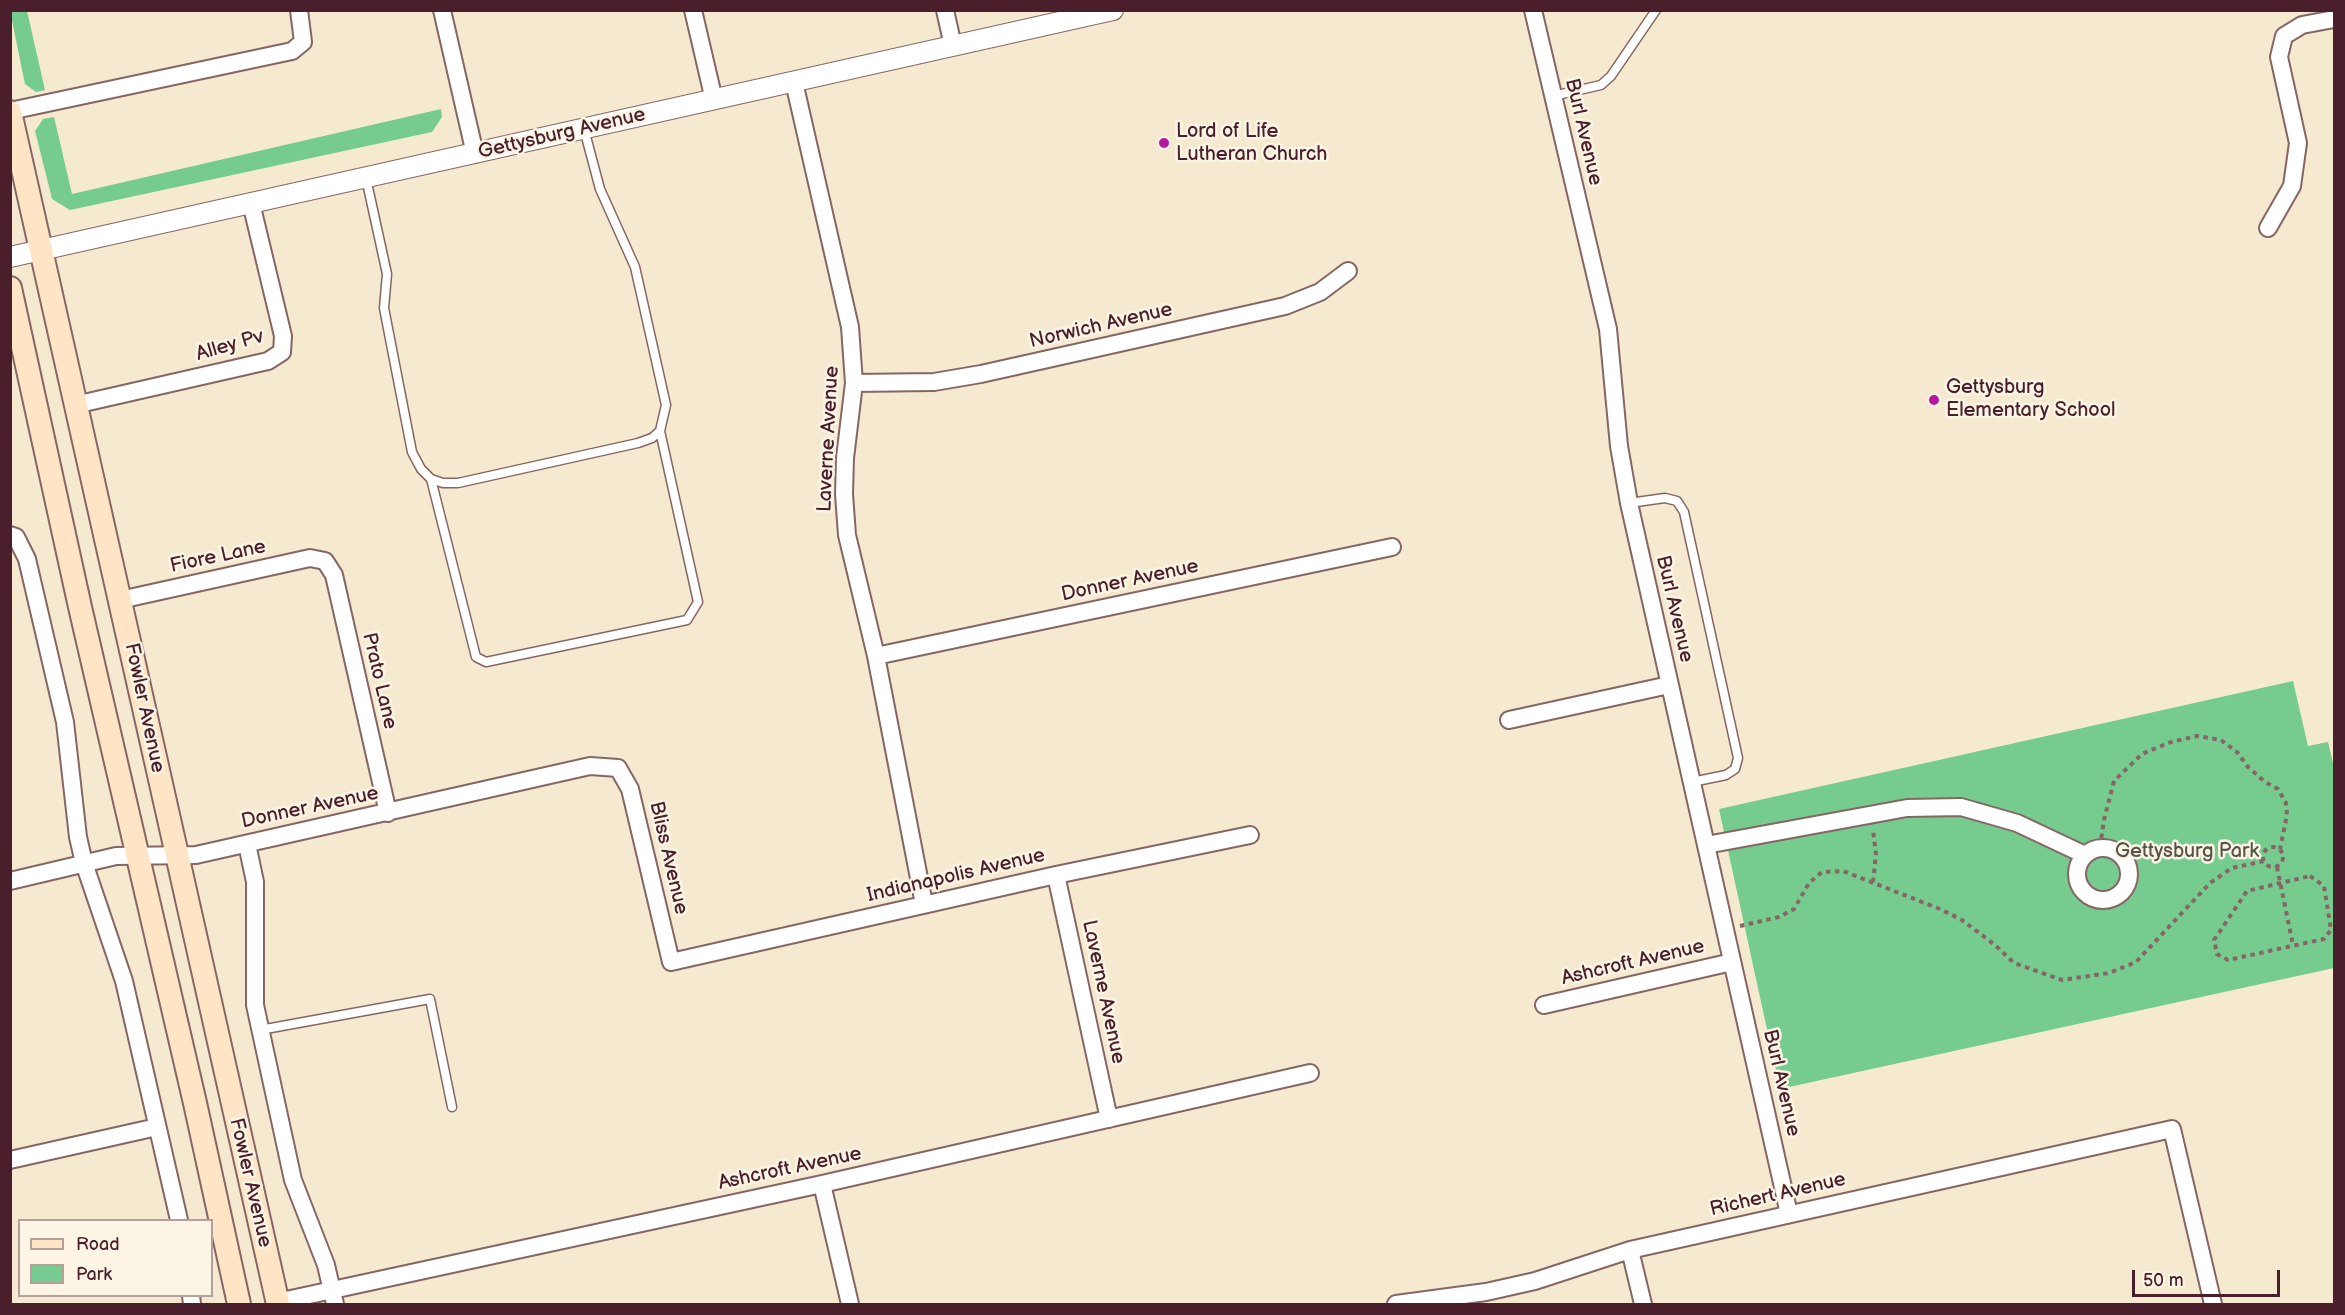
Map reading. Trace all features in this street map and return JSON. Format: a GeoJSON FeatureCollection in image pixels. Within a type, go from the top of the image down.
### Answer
{"type":"FeatureCollection","features":[{"type":"Feature","properties":{"kind":"main road","name":"Fowler Avenue"},"geometry":{"type":"LineString","coordinates":[[10,112],[277,1303]]}},
{"type":"Feature","properties":{"kind":"main road","name":"Fowler Avenue"},"geometry":{"type":"LineString","coordinates":[[10,288],[239,1305]]}},
{"type":"Feature","properties":{"kind":"street"},"geometry":{"type":"LineString","coordinates":[[10,112],[292,51],[303,42],[299,10]]}},
{"type":"Feature","properties":{"kind":"street"},"geometry":{"type":"LineString","coordinates":[[442,10],[475,154]]}},
{"type":"Feature","properties":{"kind":"street"},"geometry":{"type":"LineString","coordinates":[[693,10],[714,100]]}},
{"type":"Feature","properties":{"kind":"street"},"geometry":{"type":"LineString","coordinates":[[945,10],[953,46]]}},
{"type":"Feature","properties":{"kind":"street","name":"Gettysburg Avenue"},"geometry":{"type":"LineString","coordinates":[[10,257],[1113,10]]}},
{"type":"Feature","properties":{"kind":"street","name":"Burl Avenue"},"geometry":{"type":"LineString","coordinates":[[1533,10],[1608,329],[1619,446],[1629,503],[1789,1214]]}},
{"type":"Feature","properties":{"kind":"street"},"geometry":{"type":"LineString","coordinates":[[2268,228],[2292,186],[2298,143],[2279,57],[2284,36],[2302,25],[2334,19]]}},
{"type":"Feature","properties":{"kind":"street","name":"Laverne Avenue"},"geometry":{"type":"LineString","coordinates":[[794,82],[850,327],[854,383],[845,458],[844,494],[847,535],[876,656],[924,904]]}},
{"type":"Feature","properties":{"kind":"street","name":"Alley Pv"},"geometry":{"type":"LineString","coordinates":[[75,405],[268,361],[282,352],[283,336],[251,203]]}},
{"type":"Feature","properties":{"kind":"street","name":"Norwich Avenue"},"geometry":{"type":"LineString","coordinates":[[854,383],[934,381],[981,374],[1285,306],[1320,292],[1348,271]]}},
{"type":"Feature","properties":{"kind":"street"},"geometry":{"type":"LineString","coordinates":[[13,536],[27,559],[65,722],[78,837],[84,863],[124,981],[179,1219]]}},
{"type":"Feature","properties":{"kind":"street","name":"Donner Avenue"},"geometry":{"type":"LineString","coordinates":[[876,656],[1392,547]]}},
{"type":"Feature","properties":{"kind":"street","name":"Fiore Lane"},"geometry":{"type":"LineString","coordinates":[[120,600],[310,558],[325,561]]}},
{"type":"Feature","properties":{"kind":"street","name":"Prato Lane"},"geometry":{"type":"LineString","coordinates":[[325,561],[334,575],[388,813]]}},
{"type":"Feature","properties":{"kind":"street"},"geometry":{"type":"LineString","coordinates":[[1509,720],[1670,685]]}},
{"type":"Feature","properties":{"kind":"street","name":"Donner Avenue"},"geometry":{"type":"LineString","coordinates":[[10,881],[116,856],[196,855],[590,766],[618,768]]}},
{"type":"Feature","properties":{"kind":"street","name":"Bliss Avenue"},"geometry":{"type":"LineString","coordinates":[[618,768],[630,789],[671,962]]}},
{"type":"Feature","properties":{"kind":"street"},"geometry":{"type":"LineString","coordinates":[[1706,845],[1906,808],[1961,807],[2017,823],[2092,852]]}},
{"type":"Feature","properties":{"kind":"street","name":"Indianapolis Avenue"},"geometry":{"type":"LineString","coordinates":[[671,962],[1056,875],[1250,835]]}},
{"type":"Feature","properties":{"kind":"street"},"geometry":{"type":"LineString","coordinates":[[247,844],[255,882],[255,1005],[293,1180],[326,1265],[333,1297]]}},
{"type":"Feature","properties":{"kind":"street","name":"Laverne Avenue"},"geometry":{"type":"LineString","coordinates":[[1056,875],[1109,1119]]}},
{"type":"Feature","properties":{"kind":"street","name":"Ashcroft Avenue"},"geometry":{"type":"LineString","coordinates":[[1544,1005],[1732,962]]}},
{"type":"Feature","properties":{"kind":"street","name":"Ashcroft Avenue"},"geometry":{"type":"LineString","coordinates":[[277,1303],[333,1297],[1310,1073]]}},
{"type":"Feature","properties":{"kind":"street"},"geometry":{"type":"LineString","coordinates":[[10,1160],[157,1127]]}},
{"type":"Feature","properties":{"kind":"street","name":"Richert Avenue"},"geometry":{"type":"LineString","coordinates":[[1396,1305],[1486,1292],[1535,1281],[1630,1250],[2172,1129],[2213,1305]]}},
{"type":"Feature","properties":{"kind":"street"},"geometry":{"type":"LineString","coordinates":[[822,1184],[850,1305]]}},
{"type":"Feature","properties":{"kind":"street"},"geometry":{"type":"LineString","coordinates":[[1630,1250],[1642,1305]]}},
{"type":"Feature","properties":{"kind":"lane"},"geometry":{"type":"LineString","coordinates":[[1553,96],[1601,85],[1611,76],[1656,10]]}},
{"type":"Feature","properties":{"kind":"lane"},"geometry":{"type":"LineString","coordinates":[[430,479],[476,657],[486,662],[687,620],[698,602],[660,431],[666,405],[635,267],[600,189],[584,129]]}},
{"type":"Feature","properties":{"kind":"lane"},"geometry":{"type":"LineString","coordinates":[[366,177],[387,274],[384,308],[412,452],[421,470],[430,479],[443,483],[458,483],[638,443],[652,438],[660,431]]}},
{"type":"Feature","properties":{"kind":"lane"},"geometry":{"type":"LineString","coordinates":[[1629,503],[1665,498],[1677,501],[1684,512],[1738,758],[1735,769],[1726,775],[1692,782]]}},
{"type":"Feature","properties":{"kind":"lane"},"geometry":{"type":"LineString","coordinates":[[260,1030],[430,999],[452,1107]]}},
{"type":"Feature","properties":{"kind":"path"},"geometry":{"type":"LineString","coordinates":[[2092,852],[2104,820],[2114,781],[2142,754],[2171,742],[2197,736],[2221,740],[2237,752],[2248,767],[2265,782],[2278,789],[2286,802],[2287,814],[2280,849],[2284,857],[2277,867],[2271,867],[2264,861],[2264,854],[2267,849],[2274,847],[2280,849]]}},
{"type":"Feature","properties":{"kind":"path"},"geometry":{"type":"LineString","coordinates":[[1871,815],[1876,854],[1873,882]]}},
{"type":"Feature","properties":{"kind":"path"},"geometry":{"type":"LineString","coordinates":[[1724,930],[1779,917],[1794,909],[1809,883],[1822,872],[1843,871],[1940,909],[1962,920],[2014,963],[2062,980],[2109,972],[2136,962],[2210,883],[2232,868],[2264,861]]}},
{"type":"Feature","properties":{"kind":"path"},"geometry":{"type":"LineString","coordinates":[[2277,867],[2293,945]]}},
{"type":"Feature","properties":{"kind":"path"},"geometry":{"type":"LineString","coordinates":[[2310,876],[2324,886],[2331,930],[2324,939],[2293,945],[2228,960],[2217,954],[2214,940],[2247,891],[2310,876]]}},
{"type":"Feature","properties":{"kind":"green space"},"geometry":{"type":"Polygon","coordinates":[[[10,11],[27,11],[45,90],[36,92],[25,84],[10,11]]]}},
{"type":"Feature","properties":{"kind":"green space"},"geometry":{"type":"Polygon","coordinates":[[[441,109],[442,117],[432,132],[70,210],[52,199],[35,131],[43,119],[54,117],[72,194],[441,109]]]}},
{"type":"Feature","properties":{"kind":"green space","name":"Gettysburg Park"},"geometry":{"type":"Polygon","coordinates":[[[2293,681],[2308,746],[2328,742],[2334,767],[2334,968],[1780,1089],[1719,809],[2293,681]]]}},
{"type":"Feature","properties":{"kind":"place","name":"Lord of Life Lutheran Church"},"geometry":{"type":"Point","coordinates":[1164,143]}},
{"type":"Feature","properties":{"kind":"place","name":"Gettysburg Elementary School"},"geometry":{"type":"Point","coordinates":[1934,400]}}]}
